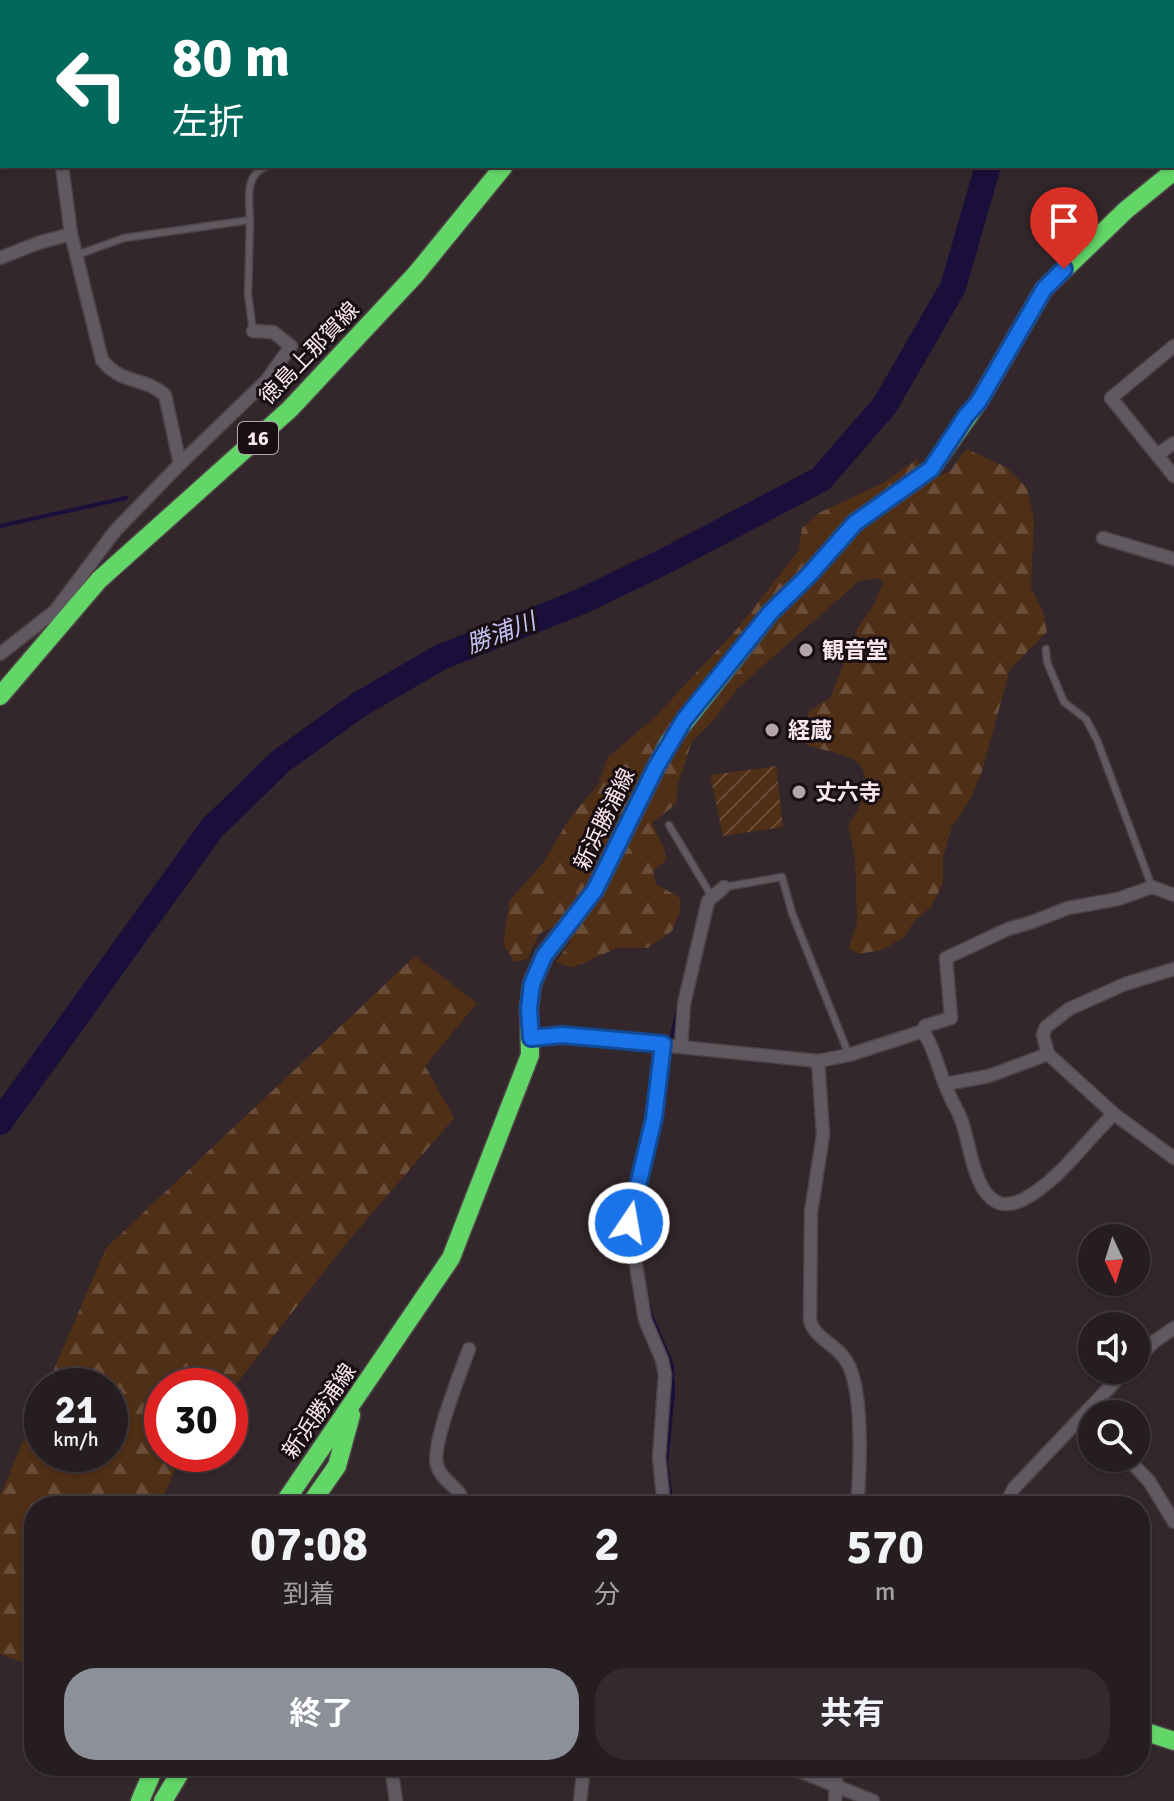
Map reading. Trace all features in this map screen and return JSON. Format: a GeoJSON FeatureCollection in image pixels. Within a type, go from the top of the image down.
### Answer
{"type":"FeatureCollection","features":[{"type":"Feature","properties":{"kind":"main road","name":"徳島上那賀線"},"geometry":{"type":"LineString","coordinates":[[0,696],[61,615],[290,409],[416,274],[502,168]]}},
{"type":"Feature","properties":{"kind":"main road","name":"新浜勝浦線"},"geometry":{"type":"LineString","coordinates":[[289,1496],[451,1258],[530,1055],[532,984],[544,956],[595,890],[684,720],[770,613],[855,523],[931,469],[979,401],[1044,289],[1126,210],[1174,171]]}},
{"type":"Feature","properties":{"kind":"main road"},"geometry":{"type":"LineString","coordinates":[[316,1496],[337,1466],[355,1401]]}},
{"type":"Feature","properties":{"kind":"main road"},"geometry":{"type":"LineString","coordinates":[[1150,1733],[1174,1741]]}},
{"type":"Feature","properties":{"kind":"main road"},"geometry":{"type":"LineString","coordinates":[[140,1801],[151,1776]]}},
{"type":"Feature","properties":{"kind":"main road"},"geometry":{"type":"LineString","coordinates":[[163,1801],[178,1776]]}},
{"type":"Feature","properties":{"kind":"street"},"geometry":{"type":"LineString","coordinates":[[62,168],[71,234],[102,360],[113,373],[158,389],[165,395],[180,464]]}},
{"type":"Feature","properties":{"kind":"street"},"geometry":{"type":"LineString","coordinates":[[0,258],[71,234]]}},
{"type":"Feature","properties":{"kind":"street"},"geometry":{"type":"LineString","coordinates":[[0,654],[61,615],[115,531],[266,381],[291,346],[273,332],[253,331]]}},
{"type":"Feature","properties":{"kind":"street"},"geometry":{"type":"LineString","coordinates":[[1174,346],[1111,398],[1174,476]]}},
{"type":"Feature","properties":{"kind":"street"},"geometry":{"type":"LineString","coordinates":[[1157,455],[1174,443]]}},
{"type":"Feature","properties":{"kind":"street"},"geometry":{"type":"LineString","coordinates":[[1103,538],[1174,559]]}},
{"type":"Feature","properties":{"kind":"street"},"geometry":{"type":"LineString","coordinates":[[681,1046],[684,1004],[708,901],[724,887]]}},
{"type":"Feature","properties":{"kind":"street"},"geometry":{"type":"LineString","coordinates":[[531,1038],[562,1035],[818,1061],[849,1055],[923,1031],[925,1026],[951,1018],[946,958],[1008,929],[1079,904],[1118,899],[1152,887],[1174,895]]}},
{"type":"Feature","properties":{"kind":"street"},"geometry":{"type":"LineString","coordinates":[[1174,969],[1125,984],[1069,1009],[1046,1027],[1043,1035],[1048,1054],[1114,1114],[1174,1158]]}},
{"type":"Feature","properties":{"kind":"street"},"geometry":{"type":"LineString","coordinates":[[923,1031],[963,1125],[979,1184],[987,1195],[997,1201],[1023,1200],[1063,1168],[1114,1114]]}},
{"type":"Feature","properties":{"kind":"street"},"geometry":{"type":"LineString","coordinates":[[663,1044],[654,1118],[629,1223],[645,1320],[665,1375],[659,1458],[663,1496]]}},
{"type":"Feature","properties":{"kind":"street"},"geometry":{"type":"LineString","coordinates":[[945,1084],[989,1076],[1048,1054]]}},
{"type":"Feature","properties":{"kind":"street"},"geometry":{"type":"LineString","coordinates":[[818,1061],[823,1135],[811,1212],[810,1321],[814,1332],[834,1346],[847,1361],[855,1380],[857,1496]]}},
{"type":"Feature","properties":{"kind":"street"},"geometry":{"type":"LineString","coordinates":[[1150,1346],[1174,1328]]}},
{"type":"Feature","properties":{"kind":"street"},"geometry":{"type":"LineString","coordinates":[[461,1496],[437,1466],[436,1451],[469,1349]]}},
{"type":"Feature","properties":{"kind":"street"},"geometry":{"type":"LineString","coordinates":[[1102,1400],[1115,1384]]}},
{"type":"Feature","properties":{"kind":"street"},"geometry":{"type":"LineString","coordinates":[[1010,1496],[1014,1488],[1078,1428]]}},
{"type":"Feature","properties":{"kind":"street"},"geometry":{"type":"LineString","coordinates":[[1140,1472],[1174,1522]]}},
{"type":"Feature","properties":{"kind":"street"},"geometry":{"type":"LineString","coordinates":[[392,1776],[396,1801]]}},
{"type":"Feature","properties":{"kind":"street"},"geometry":{"type":"LineString","coordinates":[[580,1801],[583,1776]]}},
{"type":"Feature","properties":{"kind":"street"},"geometry":{"type":"LineString","coordinates":[[813,1776],[873,1801]]}},
{"type":"Feature","properties":{"kind":"street"},"geometry":{"type":"LineString","coordinates":[[835,1776],[835,1801]]}},
{"type":"Feature","properties":{"kind":"lane"},"geometry":{"type":"LineString","coordinates":[[253,331],[248,295],[249,189],[253,175],[261,168]]}},
{"type":"Feature","properties":{"kind":"lane"},"geometry":{"type":"LineString","coordinates":[[77,255],[124,238],[250,220]]}},
{"type":"Feature","properties":{"kind":"lane"},"geometry":{"type":"LineString","coordinates":[[1046,649],[1047,662],[1064,702],[1086,719],[1097,740],[1152,887]]}},
{"type":"Feature","properties":{"kind":"lane"},"geometry":{"type":"LineString","coordinates":[[669,825],[712,897]]}},
{"type":"Feature","properties":{"kind":"lane"},"geometry":{"type":"LineString","coordinates":[[724,887],[782,877],[792,913],[849,1055]]}},
{"type":"Feature","properties":{"kind":"green space"},"geometry":{"type":"Polygon","coordinates":[[[966,449],[1006,467],[1027,488],[1034,519],[1031,588],[1043,612],[1047,632],[1010,669],[982,771],[970,800],[952,826],[943,857],[943,883],[931,907],[915,920],[904,937],[882,950],[857,954],[849,948],[857,922],[855,857],[848,825],[861,802],[865,775],[862,767],[850,758],[806,745],[801,730],[809,711],[830,698],[858,628],[873,606],[883,583],[878,578],[859,581],[738,688],[711,723],[692,741],[678,784],[676,804],[652,823],[666,860],[653,871],[656,884],[680,898],[680,911],[672,931],[647,948],[617,948],[572,968],[556,962],[571,942],[558,924],[539,934],[527,959],[514,962],[503,944],[510,900],[544,862],[569,819],[598,785],[608,757],[655,717],[738,628],[799,550],[802,528],[819,513],[885,482],[917,459],[927,482],[950,471],[966,449]]]}},
{"type":"Feature","properties":{"kind":"green space"},"geometry":{"type":"Polygon","coordinates":[[[776,766],[783,827],[723,836],[710,775],[776,766]]]}},
{"type":"Feature","properties":{"kind":"green space"},"geometry":{"type":"Polygon","coordinates":[[[415,956],[477,1003],[425,1066],[454,1118],[344,1246],[248,1369],[144,1368],[144,1472],[174,1472],[163,1496],[24,1496],[24,1663],[0,1654],[0,1496],[24,1439],[24,1472],[128,1472],[128,1368],[55,1368],[106,1248],[415,956]]]}},
{"type":"Feature","properties":{"kind":"waterway","name":"勝浦川"},"geometry":{"type":"LineString","coordinates":[[0,1122],[212,828],[281,761],[360,704],[441,657],[580,602],[821,479],[885,405],[953,287],[987,168]]}},
{"type":"Feature","properties":{"kind":"waterway"},"geometry":{"type":"LineString","coordinates":[[0,526],[126,498]]}},
{"type":"Feature","properties":{"kind":"waterway"},"geometry":{"type":"LineString","coordinates":[[667,1058],[679,1004]]}},
{"type":"Feature","properties":{"kind":"waterway"},"geometry":{"type":"LineString","coordinates":[[638,1208],[638,1243]]}},
{"type":"Feature","properties":{"kind":"waterway"},"geometry":{"type":"LineString","coordinates":[[648,1303],[672,1365],[673,1393],[666,1464],[671,1496]]}},
{"type":"Feature","properties":{"kind":"traffic: fast"},"geometry":{"type":"LineString","coordinates":[[0,696],[99,580],[290,409],[416,274],[502,168]]}},
{"type":"Feature","properties":{"kind":"traffic: fast"},"geometry":{"type":"LineString","coordinates":[[917,479],[931,469],[979,401],[1044,289],[1126,210],[1174,171]]}},
{"type":"Feature","properties":{"kind":"traffic: fast"},"geometry":{"type":"LineString","coordinates":[[289,1496],[451,1258],[530,1055],[532,984],[544,956],[595,890],[669,742],[751,638]]}},
{"type":"Feature","properties":{"kind":"traffic: fast"},"geometry":{"type":"LineString","coordinates":[[316,1496],[337,1466],[351,1415]]}},
{"type":"Feature","properties":{"kind":"traffic: fast"},"geometry":{"type":"LineString","coordinates":[[1150,1733],[1174,1741]]}},
{"type":"Feature","properties":{"kind":"traffic: fast"},"geometry":{"type":"LineString","coordinates":[[140,1801],[151,1776]]}},
{"type":"Feature","properties":{"kind":"traffic: fast"},"geometry":{"type":"LineString","coordinates":[[163,1801],[178,1776]]}},
{"type":"Feature","properties":{"kind":"traffic: jam"},"geometry":{"type":"LineString","coordinates":[[751,638],[770,613],[855,523],[917,479]]}},
{"type":"Feature","properties":{"kind":"place","name":"観音堂"},"geometry":{"type":"Point","coordinates":[806,650]}},
{"type":"Feature","properties":{"kind":"place","name":"経蔵"},"geometry":{"type":"Point","coordinates":[772,730]}},
{"type":"Feature","properties":{"kind":"place","name":"丈六寺"},"geometry":{"type":"Point","coordinates":[799,792]}},
{"type":"Feature","properties":{"kind":"route"},"geometry":{"type":"LineString","coordinates":[[629,1223],[654,1118],[663,1044],[562,1035],[531,1038],[529,1008],[532,984],[544,956],[595,890],[669,742],[684,720],[770,613],[855,523],[931,469],[979,401],[1044,289],[1064,269]]}}]}
